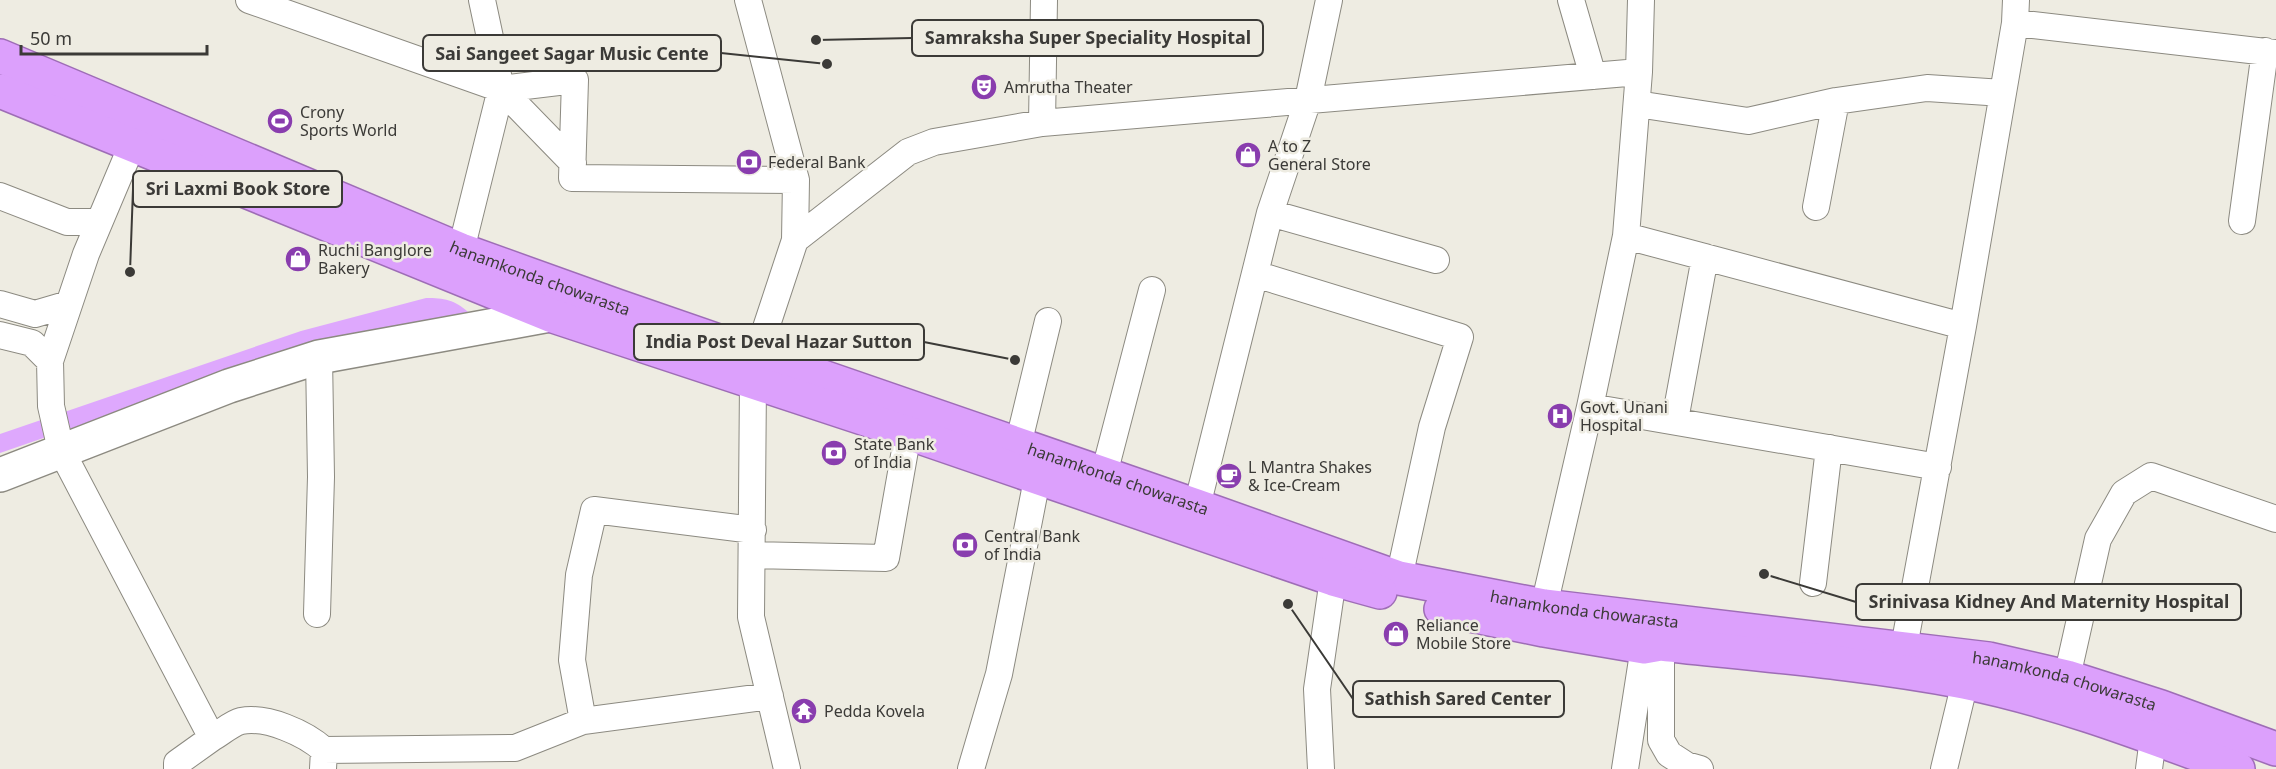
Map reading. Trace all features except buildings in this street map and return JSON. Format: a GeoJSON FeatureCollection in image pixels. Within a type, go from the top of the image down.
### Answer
{"type":"FeatureCollection","features":[{"type":"Feature","properties":{"kind":"highway","name":"hanamkonda chowarasta"},"geometry":{"type":"LineString","coordinates":[[0,56],[461,250],[755,368],[1032,459],[1104,474],[1399,578],[1544,606],[1904,647],[1989,659],[2067,677],[2160,707],[2276,749]]}},
{"type":"Feature","properties":{"kind":"highway"},"geometry":{"type":"LineString","coordinates":[[0,91],[550,315],[666,355],[755,368],[908,433],[1032,459],[1333,579],[1452,612],[1652,646],[1862,666],[1965,682],[2064,707],[2151,753],[2238,769]]}},
{"type":"Feature","properties":{"kind":"street"},"geometry":{"type":"LineString","coordinates":[[249,0],[501,89],[573,163]]}},
{"type":"Feature","properties":{"kind":"street"},"geometry":{"type":"LineString","coordinates":[[461,250],[501,89],[482,0]]}},
{"type":"Feature","properties":{"kind":"street"},"geometry":{"type":"LineString","coordinates":[[748,0],[796,180],[795,240],[755,368],[752,617],[787,769]]}},
{"type":"Feature","properties":{"kind":"street"},"geometry":{"type":"LineString","coordinates":[[1042,123],[1044,0]]}},
{"type":"Feature","properties":{"kind":"street"},"geometry":{"type":"LineString","coordinates":[[1197,506],[1270,213],[1308,100],[1329,0]]}},
{"type":"Feature","properties":{"kind":"street"},"geometry":{"type":"LineString","coordinates":[[1571,0],[1593,76]]}},
{"type":"Feature","properties":{"kind":"street"},"geometry":{"type":"LineString","coordinates":[[1544,606],[1590,407],[1626,236],[1637,104],[1641,0]]}},
{"type":"Feature","properties":{"kind":"street"},"geometry":{"type":"LineString","coordinates":[[1904,647],[1963,326],[2016,11],[2271,52],[2242,222]]}},
{"type":"Feature","properties":{"kind":"street"},"geometry":{"type":"LineString","coordinates":[[795,240],[908,152],[934,142],[1042,123],[1639,72]]}},
{"type":"Feature","properties":{"kind":"street"},"geometry":{"type":"LineString","coordinates":[[501,89],[575,80],[572,178],[796,180]]}},
{"type":"Feature","properties":{"kind":"street"},"geometry":{"type":"LineString","coordinates":[[1637,104],[1748,121],[1836,101],[1927,88],[2003,93]]}},
{"type":"Feature","properties":{"kind":"street"},"geometry":{"type":"LineString","coordinates":[[1816,207],[1836,101]]}},
{"type":"Feature","properties":{"kind":"street"},"geometry":{"type":"LineString","coordinates":[[132,145],[99,222],[50,361],[51,406],[59,442],[212,738]]}},
{"type":"Feature","properties":{"kind":"street"},"geometry":{"type":"LineString","coordinates":[[0,196],[67,222],[99,222]]}},
{"type":"Feature","properties":{"kind":"street"},"geometry":{"type":"LineString","coordinates":[[1270,213],[1436,260]]}},
{"type":"Feature","properties":{"kind":"street"},"geometry":{"type":"LineString","coordinates":[[1626,236],[1963,326]]}},
{"type":"Feature","properties":{"kind":"street"},"geometry":{"type":"LineString","coordinates":[[1675,420],[1705,257]]}},
{"type":"Feature","properties":{"kind":"street"},"geometry":{"type":"LineString","coordinates":[[1255,274],[1460,337],[1432,427],[1399,578]]}},
{"type":"Feature","properties":{"kind":"street"},"geometry":{"type":"LineString","coordinates":[[1104,474],[1152,290]]}},
{"type":"Feature","properties":{"kind":"street"},"geometry":{"type":"LineString","coordinates":[[0,304],[35,314],[69,304]]}},
{"type":"Feature","properties":{"kind":"street"},"geometry":{"type":"LineString","coordinates":[[0,475],[59,442],[319,357],[550,315]]}},
{"type":"Feature","properties":{"kind":"street"},"geometry":{"type":"LineString","coordinates":[[971,769],[999,674],[1032,459],[1048,321]]}},
{"type":"Feature","properties":{"kind":"street"},"geometry":{"type":"LineString","coordinates":[[0,335],[32,343],[50,361]]}},
{"type":"Feature","properties":{"kind":"street"},"geometry":{"type":"LineString","coordinates":[[317,614],[321,477],[319,357]]}},
{"type":"Feature","properties":{"kind":"street"},"geometry":{"type":"LineString","coordinates":[[1590,407],[1938,467]]}},
{"type":"Feature","properties":{"kind":"street"},"geometry":{"type":"LineString","coordinates":[[753,555],[885,558],[908,433]]}},
{"type":"Feature","properties":{"kind":"street"},"geometry":{"type":"LineString","coordinates":[[1813,583],[1830,448]]}},
{"type":"Feature","properties":{"kind":"street"},"geometry":{"type":"LineString","coordinates":[[2067,677],[2098,539],[2124,493],[2151,476],[2276,519]]}},
{"type":"Feature","properties":{"kind":"street"},"geometry":{"type":"LineString","coordinates":[[583,721],[572,660],[579,575],[594,510],[753,530]]}},
{"type":"Feature","properties":{"kind":"street"},"geometry":{"type":"LineString","coordinates":[[1321,769],[1317,688],[1333,579]]}},
{"type":"Feature","properties":{"kind":"street"},"geometry":{"type":"LineString","coordinates":[[1625,769],[1652,646]]}},
{"type":"Feature","properties":{"kind":"street"},"geometry":{"type":"LineString","coordinates":[[1652,646],[1661,740],[1669,754],[1686,765],[1700,769]]}},
{"type":"Feature","properties":{"kind":"street"},"geometry":{"type":"LineString","coordinates":[[1944,769],[1965,682]]}},
{"type":"Feature","properties":{"kind":"street"},"geometry":{"type":"LineString","coordinates":[[177,769],[177,763],[240,721],[277,723],[314,741],[323,759],[515,748],[583,721],[770,696]]}},
{"type":"Feature","properties":{"kind":"shaded area"},"geometry":{"type":"Polygon","coordinates":[[[426,298],[449,300],[468,312],[332,342],[214,379],[0,453],[0,434],[301,331],[426,298]]]}},
{"type":"Feature","properties":{"kind":"place","name":"Samraksha Super Speciality Hospital"},"geometry":{"type":"Point","coordinates":[816,40]}},
{"type":"Feature","properties":{"kind":"place","name":"Sai Sangeet Sagar Music Cente"},"geometry":{"type":"Point","coordinates":[827,64]}},
{"type":"Feature","properties":{"kind":"place","name":"Amrutha Theater"},"geometry":{"type":"Point","coordinates":[984,87]}},
{"type":"Feature","properties":{"kind":"place","name":"Crony Sports World"},"geometry":{"type":"Point","coordinates":[280,121]}},
{"type":"Feature","properties":{"kind":"place","name":"A to Z General Store"},"geometry":{"type":"Point","coordinates":[1248,155]}},
{"type":"Feature","properties":{"kind":"place","name":"Federal Bank"},"geometry":{"type":"Point","coordinates":[749,162]}},
{"type":"Feature","properties":{"kind":"place","name":"Ruchi Banglore Bakery"},"geometry":{"type":"Point","coordinates":[298,259]}},
{"type":"Feature","properties":{"kind":"place","name":"Sri Laxmi Book Store"},"geometry":{"type":"Point","coordinates":[130,272]}},
{"type":"Feature","properties":{"kind":"place","name":"India Post Deval Hazar Sutton"},"geometry":{"type":"Point","coordinates":[1015,360]}},
{"type":"Feature","properties":{"kind":"place","name":"Govt. Unani Hospital"},"geometry":{"type":"Point","coordinates":[1560,416]}},
{"type":"Feature","properties":{"kind":"place","name":"State Bank of India"},"geometry":{"type":"Point","coordinates":[834,453]}},
{"type":"Feature","properties":{"kind":"place","name":"L Mantra Shakes & Ice-Cream"},"geometry":{"type":"Point","coordinates":[1229,476]}},
{"type":"Feature","properties":{"kind":"place","name":"Central Bank of India"},"geometry":{"type":"Point","coordinates":[965,545]}},
{"type":"Feature","properties":{"kind":"place","name":"Srinivasa Kidney And Maternity Hospital"},"geometry":{"type":"Point","coordinates":[1764,574]}},
{"type":"Feature","properties":{"kind":"place","name":"Sathish Sared Center"},"geometry":{"type":"Point","coordinates":[1288,604]}},
{"type":"Feature","properties":{"kind":"place","name":"Reliance Mobile Store"},"geometry":{"type":"Point","coordinates":[1396,634]}},
{"type":"Feature","properties":{"kind":"place","name":"Pedda Kovela"},"geometry":{"type":"Point","coordinates":[804,711]}}]}
